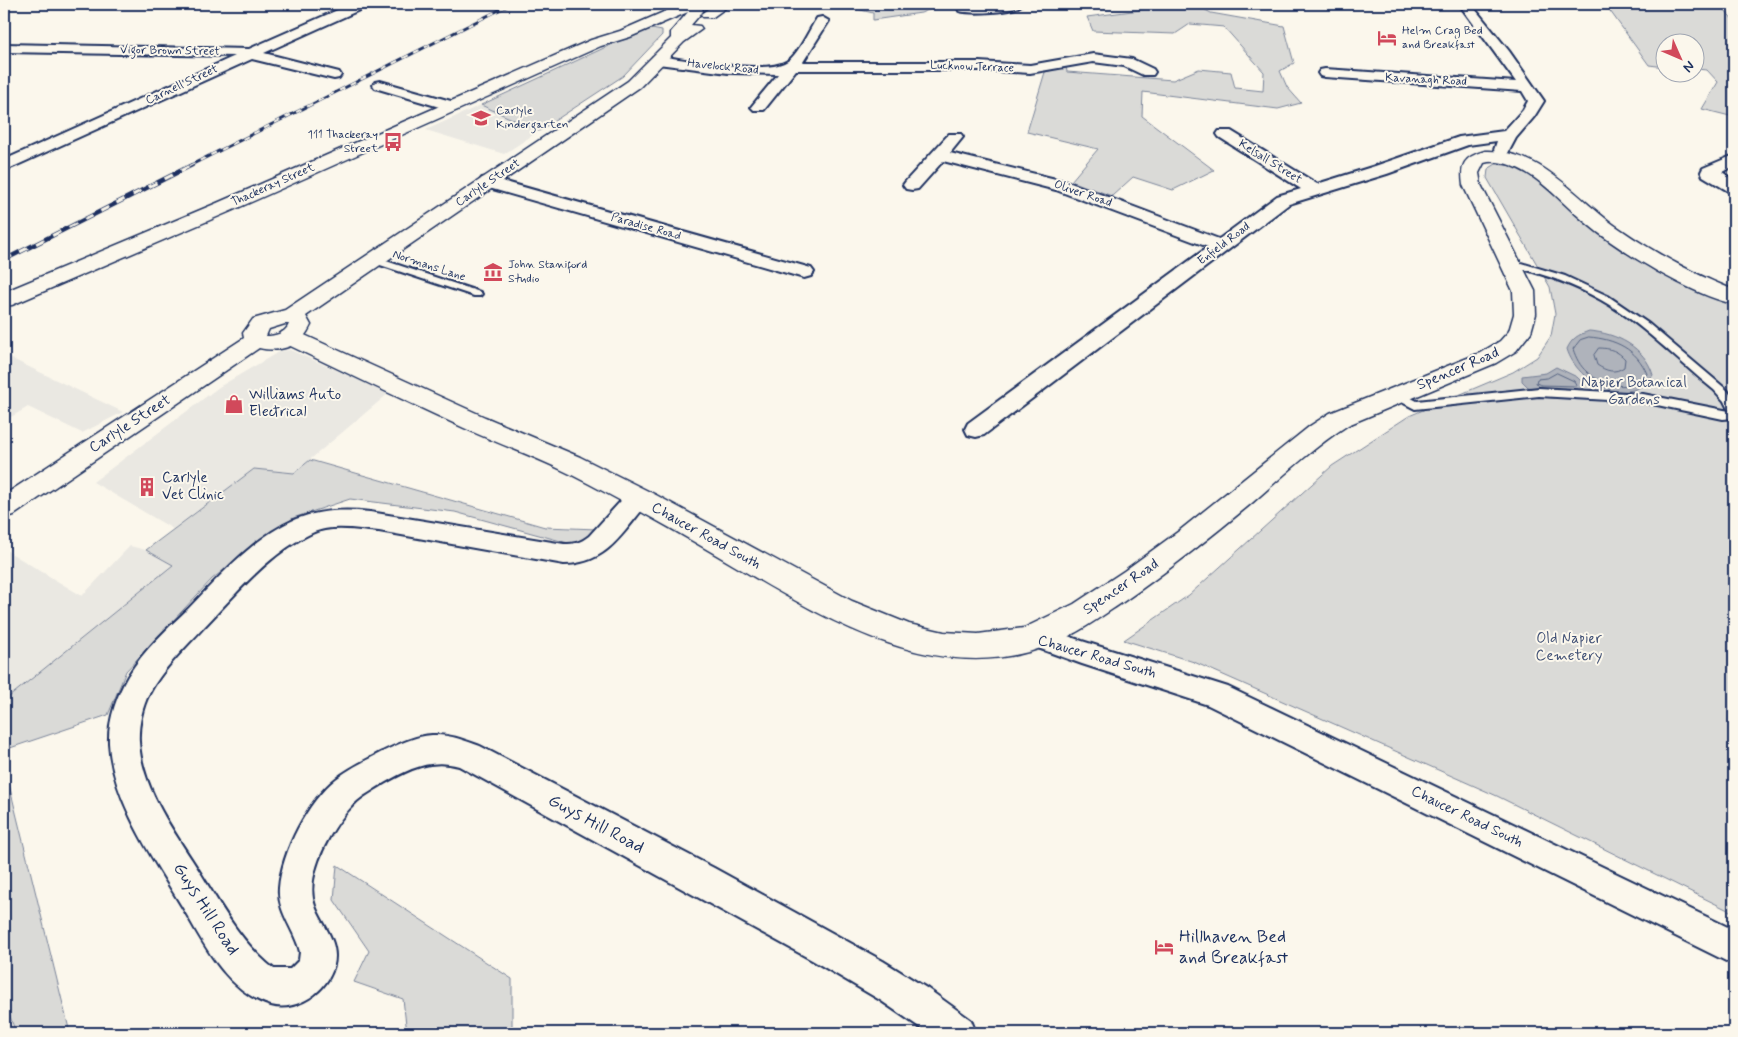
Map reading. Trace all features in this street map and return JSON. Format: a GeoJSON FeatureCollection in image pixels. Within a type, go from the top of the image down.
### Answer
{"type":"FeatureCollection","features":[{"type":"Feature","properties":{"kind":"main road","name":"Thackeray Street"},"geometry":{"type":"LineString","coordinates":[[596,43],[613,31],[675,4]]}},
{"type":"Feature","properties":{"kind":"main road","name":"Thackeray Street"},"geometry":{"type":"LineString","coordinates":[[4,300],[224,207],[596,43],[625,34],[692,4]]}},
{"type":"Feature","properties":{"kind":"main road","name":"Carlyle Street"},"geometry":{"type":"LineString","coordinates":[[4,508],[256,340],[254,333],[261,324],[275,318],[290,327],[374,260],[634,84],[658,60],[696,11],[692,4]]}},
{"type":"Feature","properties":{"kind":"main road","name":"Carlyle Street"},"geometry":{"type":"LineString","coordinates":[[679,34],[692,33],[709,9],[724,4]]}},
{"type":"Feature","properties":{"kind":"main road"},"geometry":{"type":"LineString","coordinates":[[653,21],[679,34]]}},
{"type":"Feature","properties":{"kind":"main road","name":"Spencer Road"},"geometry":{"type":"LineString","coordinates":[[1037,636],[1090,609],[1154,565],[1339,419],[1396,394],[1488,358],[1504,350],[1512,343],[1524,322],[1526,305],[1524,291],[1472,185],[1469,171],[1472,163],[1477,159],[1501,158],[1513,160],[1534,169],[1594,220],[1645,254],[1684,277],[1734,298]]}},
{"type":"Feature","properties":{"kind":"main road","name":"Chaucer Road South"},"geometry":{"type":"LineString","coordinates":[[290,327],[477,423],[561,459],[638,498],[789,582],[892,630],[923,640],[957,646],[988,648],[1015,644],[1037,636]]}},
{"type":"Feature","properties":{"kind":"street","name":"Carnell Street"},"geometry":{"type":"LineString","coordinates":[[4,166],[361,4]]}},
{"type":"Feature","properties":{"kind":"street"},"geometry":{"type":"LineString","coordinates":[[964,8],[1016,4]]}},
{"type":"Feature","properties":{"kind":"street"},"geometry":{"type":"LineString","coordinates":[[1464,4],[1536,101],[1534,107],[1508,135],[1501,158]]}},
{"type":"Feature","properties":{"kind":"street"},"geometry":{"type":"LineString","coordinates":[[759,107],[792,66],[822,21]]}},
{"type":"Feature","properties":{"kind":"street","name":"Vigor Brown Street"},"geometry":{"type":"LineString","coordinates":[[4,48],[251,53],[334,74]]}},
{"type":"Feature","properties":{"kind":"street","name":"Lucknow Terrace"},"geometry":{"type":"LineString","coordinates":[[792,66],[979,66],[1030,69],[1093,58],[1127,62],[1148,72]]}},
{"type":"Feature","properties":{"kind":"street","name":"Havelock Road"},"geometry":{"type":"LineString","coordinates":[[658,60],[757,71],[781,70],[792,66]]}},
{"type":"Feature","properties":{"kind":"street","name":"Kavanagh Road"},"geometry":{"type":"LineString","coordinates":[[1325,73],[1527,87]]}},
{"type":"Feature","properties":{"kind":"street"},"geometry":{"type":"LineString","coordinates":[[380,85],[453,106]]}},
{"type":"Feature","properties":{"kind":"street","name":"Kelsall Street"},"geometry":{"type":"LineString","coordinates":[[1225,134],[1314,190]]}},
{"type":"Feature","properties":{"kind":"street","name":"Enfield Road"},"geometry":{"type":"LineString","coordinates":[[976,429],[1283,200],[1381,170],[1465,140],[1508,135]]}},
{"type":"Feature","properties":{"kind":"street"},"geometry":{"type":"LineString","coordinates":[[912,185],[955,137]]}},
{"type":"Feature","properties":{"kind":"street","name":"Oliver Road"},"geometry":{"type":"LineString","coordinates":[[940,155],[1069,188],[1222,246]]}},
{"type":"Feature","properties":{"kind":"street"},"geometry":{"type":"LineString","coordinates":[[1734,160],[1709,172],[1734,187]]}},
{"type":"Feature","properties":{"kind":"street","name":"Paradise Road"},"geometry":{"type":"LineString","coordinates":[[488,182],[804,272]]}},
{"type":"Feature","properties":{"kind":"street","name":"Guys Hill Road"},"geometry":{"type":"LineString","coordinates":[[638,498],[594,546],[576,554],[564,554],[354,519],[329,520],[304,526],[287,536],[226,587],[158,657],[137,688],[128,708],[124,740],[128,768],[144,808],[222,941],[252,975],[270,986],[285,988],[300,984],[311,974],[317,962],[317,947],[298,910],[296,888],[311,840],[325,815],[346,790],[392,763],[430,749],[448,749],[469,756],[742,901],[882,980],[934,1014],[958,1033]]}},
{"type":"Feature","properties":{"kind":"street","name":"Chaucer Road South"},"geometry":{"type":"LineString","coordinates":[[1037,636],[1062,647],[1181,682],[1218,696],[1734,948]]}},
{"type":"Feature","properties":{"kind":"lane","name":"Normans Lane"},"geometry":{"type":"LineString","coordinates":[[374,260],[477,294]]}},
{"type":"Feature","properties":{"kind":"lane"},"geometry":{"type":"LineString","coordinates":[[1396,394],[1414,405],[1539,392],[1643,398],[1722,415],[1730,416],[1734,412],[1726,395],[1648,328],[1613,303],[1562,277],[1511,263]]}},
{"type":"Feature","properties":{"kind":"shaded area","name":"Carlyle Kindergarten"},"geometry":{"type":"Polygon","coordinates":[[[481,105],[539,131],[504,154],[426,130],[481,105]]]}},
{"type":"Feature","properties":{"kind":"shaded area"},"geometry":{"type":"Polygon","coordinates":[[[290,350],[389,393],[294,473],[254,469],[173,529],[93,482],[219,387],[280,351],[290,350]]]}},
{"type":"Feature","properties":{"kind":"shaded area"},"geometry":{"type":"Polygon","coordinates":[[[4,355],[123,412],[82,433],[28,407],[4,421],[4,355]]]}},
{"type":"Feature","properties":{"kind":"shaded area"},"geometry":{"type":"Polygon","coordinates":[[[130,546],[146,550],[174,565],[4,701],[4,549],[82,596],[130,546]]]}},
{"type":"Feature","properties":{"kind":"green space"},"geometry":{"type":"Polygon","coordinates":[[[836,4],[942,4],[921,13],[873,20],[873,13],[836,4]]]}},
{"type":"Feature","properties":{"kind":"green space"},"geometry":{"type":"Polygon","coordinates":[[[1194,4],[1211,13],[1284,26],[1294,63],[1280,71],[1287,87],[1301,103],[1278,109],[1143,92],[1142,116],[1214,170],[1173,190],[1133,177],[1112,196],[1071,181],[1098,149],[1027,132],[1045,72],[1066,66],[1067,72],[1173,80],[1199,69],[1231,72],[1235,88],[1263,91],[1264,72],[1224,27],[1190,24],[1175,34],[1093,31],[1087,17],[1194,4]]]}},
{"type":"Feature","properties":{"kind":"green space"},"geometry":{"type":"Polygon","coordinates":[[[1605,4],[1720,4],[1734,21],[1734,117],[1702,109],[1718,82],[1706,70],[1706,32],[1656,32],[1656,66],[1649,65],[1605,4]]]}},
{"type":"Feature","properties":{"kind":"green space"},"geometry":{"type":"Polygon","coordinates":[[[647,28],[662,31],[662,35],[623,76],[539,131],[481,105],[647,28]]]}},
{"type":"Feature","properties":{"kind":"green space","name":"Old Napier Cemetery"},"geometry":{"type":"Polygon","coordinates":[[[1496,164],[1514,166],[1526,171],[1586,223],[1656,272],[1734,307],[1734,913],[1497,796],[1194,662],[1124,640],[1189,595],[1332,466],[1409,416],[1513,372],[1537,357],[1551,336],[1555,314],[1550,287],[1487,178],[1488,169],[1496,164]]]}},
{"type":"Feature","properties":{"kind":"green space"},"geometry":{"type":"Polygon","coordinates":[[[310,460],[545,527],[597,529],[579,546],[455,512],[350,499],[293,518],[212,579],[126,671],[108,715],[4,750],[4,701],[173,565],[146,550],[254,469],[294,473],[310,460]]]}},
{"type":"Feature","properties":{"kind":"green space"},"geometry":{"type":"Polygon","coordinates":[[[4,764],[70,1033],[16,1033],[4,1000],[4,764]]]}},
{"type":"Feature","properties":{"kind":"green space"},"geometry":{"type":"Polygon","coordinates":[[[337,865],[512,979],[512,1033],[407,1033],[403,999],[354,982],[369,951],[334,900],[337,865]]]}},
{"type":"Feature","properties":{"kind":"water"},"geometry":{"type":"Polygon","coordinates":[[[1589,331],[1619,338],[1628,343],[1643,357],[1653,375],[1643,385],[1631,390],[1618,391],[1605,388],[1592,381],[1581,372],[1567,349],[1576,337],[1589,331]]]}},
{"type":"Feature","properties":{"kind":"water"},"geometry":{"type":"Polygon","coordinates":[[[1556,367],[1577,377],[1583,383],[1583,388],[1577,393],[1540,390],[1528,387],[1522,381],[1522,376],[1546,373],[1556,367]]]}},
{"type":"Feature","properties":{"kind":"railway"},"geometry":{"type":"LineString","coordinates":[[189,166],[511,4]]}},
{"type":"Feature","properties":{"kind":"railway"},"geometry":{"type":"LineString","coordinates":[[4,260],[192,165]]}},
{"type":"Feature","properties":{"kind":"place","name":"Helm Crag Bed and Breakfast"},"geometry":{"type":"Point","coordinates":[1387,38]}},
{"type":"Feature","properties":{"kind":"place","name":"Carlyle Kindergarten"},"geometry":{"type":"Point","coordinates":[481,118]}},
{"type":"Feature","properties":{"kind":"place","name":"111 Thackeray Street"},"geometry":{"type":"Point","coordinates":[393,142]}},
{"type":"Feature","properties":{"kind":"place","name":"John Staniford Studio"},"geometry":{"type":"Point","coordinates":[493,272]}},
{"type":"Feature","properties":{"kind":"place","name":"Williams Auto Electrical"},"geometry":{"type":"Point","coordinates":[234,404]}},
{"type":"Feature","properties":{"kind":"place","name":"Carlyle Vet Clinic"},"geometry":{"type":"Point","coordinates":[147,487]}},
{"type":"Feature","properties":{"kind":"place","name":"Hillhaven Bed and Breakfast"},"geometry":{"type":"Point","coordinates":[1164,947]}},
{"type":"Feature","properties":{"kind":"park label","name":"Napier Botanical Gardens"},"geometry":{"type":"Point","coordinates":[1634,392]}}]}
